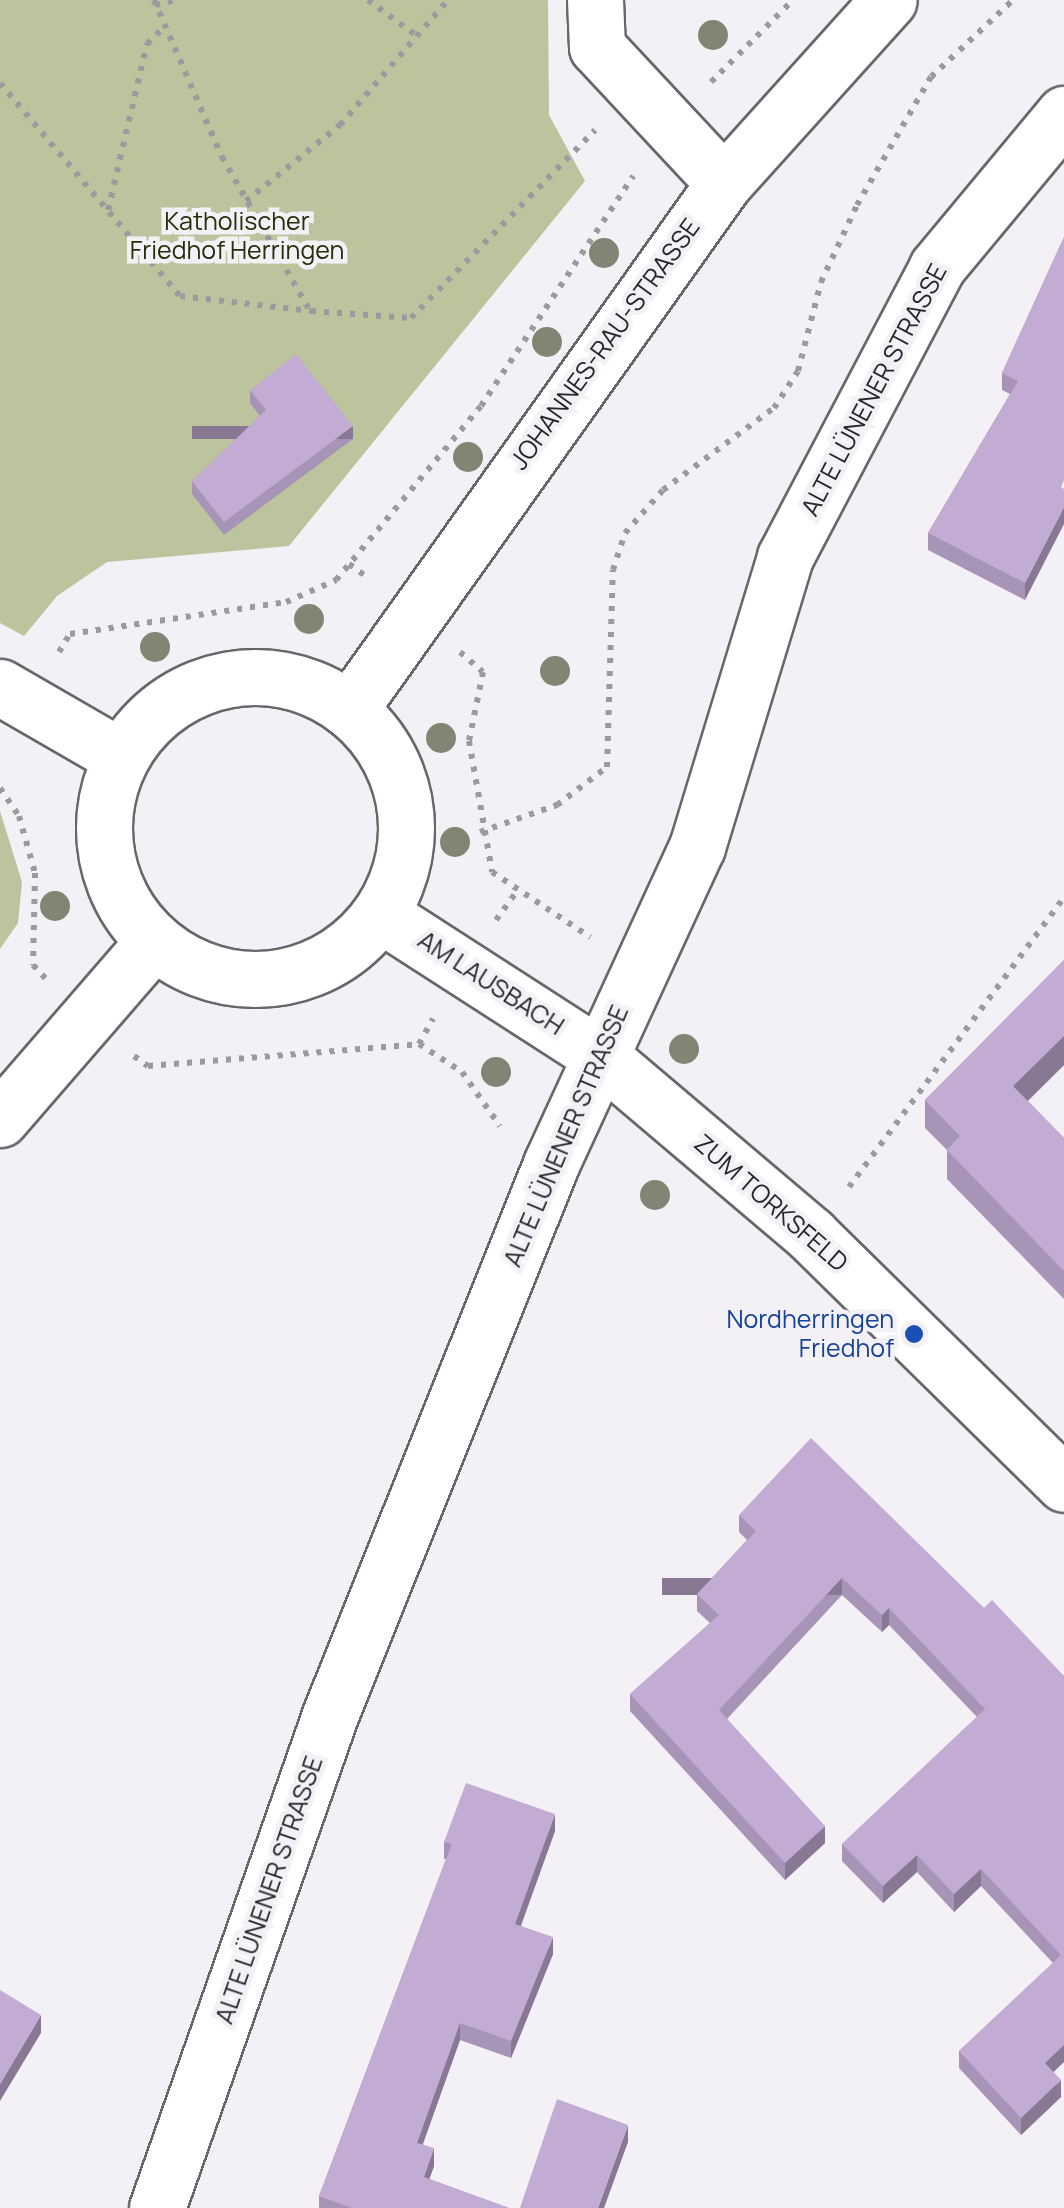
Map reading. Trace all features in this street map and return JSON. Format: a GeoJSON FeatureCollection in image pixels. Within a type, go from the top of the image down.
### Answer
{"type":"FeatureCollection","features":[{"type":"Feature","properties":{"kind":"street"},"geometry":{"type":"LineString","coordinates":[[596,0],[597,47],[724,183]]}},
{"type":"Feature","properties":{"kind":"street","name":"JOHANNES-RAU-STRASSE"},"geometry":{"type":"LineString","coordinates":[[350,710],[414,612],[724,183],[890,0]]}},
{"type":"Feature","properties":{"kind":"street","name":"ALTE LÜNENER STRASSE"},"geometry":{"type":"LineString","coordinates":[[157,2208],[330,1716],[551,1164],[697,847],[785,557],[937,267],[1064,114]]}},
{"type":"Feature","properties":{"kind":"street"},"geometry":{"type":"LineString","coordinates":[[224,680],[290,681],[350,710],[387,752],[406,806],[403,863],[380,914],[334,958],[273,979],[209,972],[154,941],[122,902],[106,855],[106,805],[121,757],[164,708],[224,680]]}},
{"type":"Feature","properties":{"kind":"street"},"geometry":{"type":"LineString","coordinates":[[14,694],[121,757]]}},
{"type":"Feature","properties":{"kind":"street","name":"AM LAUSBACH"},"geometry":{"type":"LineString","coordinates":[[380,914],[599,1054]]}},
{"type":"Feature","properties":{"kind":"street"},"geometry":{"type":"LineString","coordinates":[[0,1119],[154,941]]}},
{"type":"Feature","properties":{"kind":"street","name":"ZUM TORKSFELD"},"geometry":{"type":"LineString","coordinates":[[599,1054],[811,1235],[1064,1484]]}},
{"type":"Feature","properties":{"kind":"path"},"geometry":{"type":"LineString","coordinates":[[175,0],[154,2],[163,28],[246,201],[311,311]]}},
{"type":"Feature","properties":{"kind":"path"},"geometry":{"type":"LineString","coordinates":[[368,0],[420,38]]}},
{"type":"Feature","properties":{"kind":"path"},"geometry":{"type":"LineString","coordinates":[[246,201],[340,125],[420,38],[448,0]]}},
{"type":"Feature","properties":{"kind":"path"},"geometry":{"type":"LineString","coordinates":[[0,82],[180,296],[411,318],[651,106],[793,0]]}},
{"type":"Feature","properties":{"kind":"path"},"geometry":{"type":"LineString","coordinates":[[480,832],[557,805],[607,767],[613,570],[625,533],[663,490],[774,408],[798,372],[821,282],[894,141],[932,77],[1014,0]]}},
{"type":"Feature","properties":{"kind":"path"},"geometry":{"type":"LineString","coordinates":[[108,210],[147,44],[163,28]]}},
{"type":"Feature","properties":{"kind":"path"},"geometry":{"type":"LineString","coordinates":[[14,694],[70,634],[286,602],[350,564],[481,406],[651,106]]}},
{"type":"Feature","properties":{"kind":"path"},"geometry":{"type":"LineString","coordinates":[[350,564],[414,612],[483,672],[469,742],[480,832],[492,872],[640,964]]}},
{"type":"Feature","properties":{"kind":"path"},"geometry":{"type":"LineString","coordinates":[[0,788],[35,873],[33,965],[85,1020],[148,1066],[419,1044],[462,1072],[517,1146],[551,1164]]}},
{"type":"Feature","properties":{"kind":"path"},"geometry":{"type":"LineString","coordinates":[[811,1235],[1064,898]]}},
{"type":"Feature","properties":{"kind":"green space","name":"Katholischer Friedhof Herringen"},"geometry":{"type":"Polygon","coordinates":[[[0,0],[548,0],[549,115],[585,181],[289,546],[107,562],[57,596],[24,636],[0,623],[0,0]]]}},
{"type":"Feature","properties":{"kind":"green space"},"geometry":{"type":"Polygon","coordinates":[[[0,811],[22,882],[18,923],[0,949],[0,811]]]}},
{"type":"Feature","properties":{"kind":"building"},"geometry":{"type":"Polygon","coordinates":[[[1064,237],[1064,507],[1025,583],[928,533],[1018,381],[1002,373],[1064,237]]]}},
{"type":"Feature","properties":{"kind":"building"},"geometry":{"type":"Polygon","coordinates":[[[296,354],[353,426],[224,522],[192,481],[266,410],[250,390],[296,354]]]}},
{"type":"Feature","properties":{"kind":"building"},"geometry":{"type":"Polygon","coordinates":[[[1064,960],[1064,1036],[1013,1086],[1064,1138],[1064,1271],[947,1150],[960,1136],[925,1100],[1064,960]]]}},
{"type":"Feature","properties":{"kind":"building"},"geometry":{"type":"Polygon","coordinates":[[[811,1438],[984,1608],[992,1600],[1064,1676],[1064,2045],[1045,2063],[1061,2080],[1021,2118],[959,2051],[1061,1955],[981,1869],[954,1894],[917,1855],[883,1886],[842,1844],[985,1709],[889,1608],[882,1615],[842,1578],[719,1710],[825,1826],[785,1863],[630,1694],[719,1615],[697,1594],[756,1531],[739,1515],[811,1438]]]}},
{"type":"Feature","properties":{"kind":"building"},"geometry":{"type":"Polygon","coordinates":[[[466,1783],[555,1814],[515,1924],[553,1937],[511,2041],[460,2023],[417,2143],[434,2148],[424,2177],[509,2208],[352,2208],[319,2196],[452,1844],[444,1842],[466,1783]]]}},
{"type":"Feature","properties":{"kind":"building"},"geometry":{"type":"Polygon","coordinates":[[[0,1990],[41,2015],[0,2084],[0,1990]]]}},
{"type":"Feature","properties":{"kind":"building"},"geometry":{"type":"Polygon","coordinates":[[[557,2099],[628,2125],[598,2208],[520,2208],[557,2099]]]}},
{"type":"Feature","properties":{"kind":"place","name":"Nordherringen Friedhof"},"geometry":{"type":"Point","coordinates":[914,1334]}}]}
